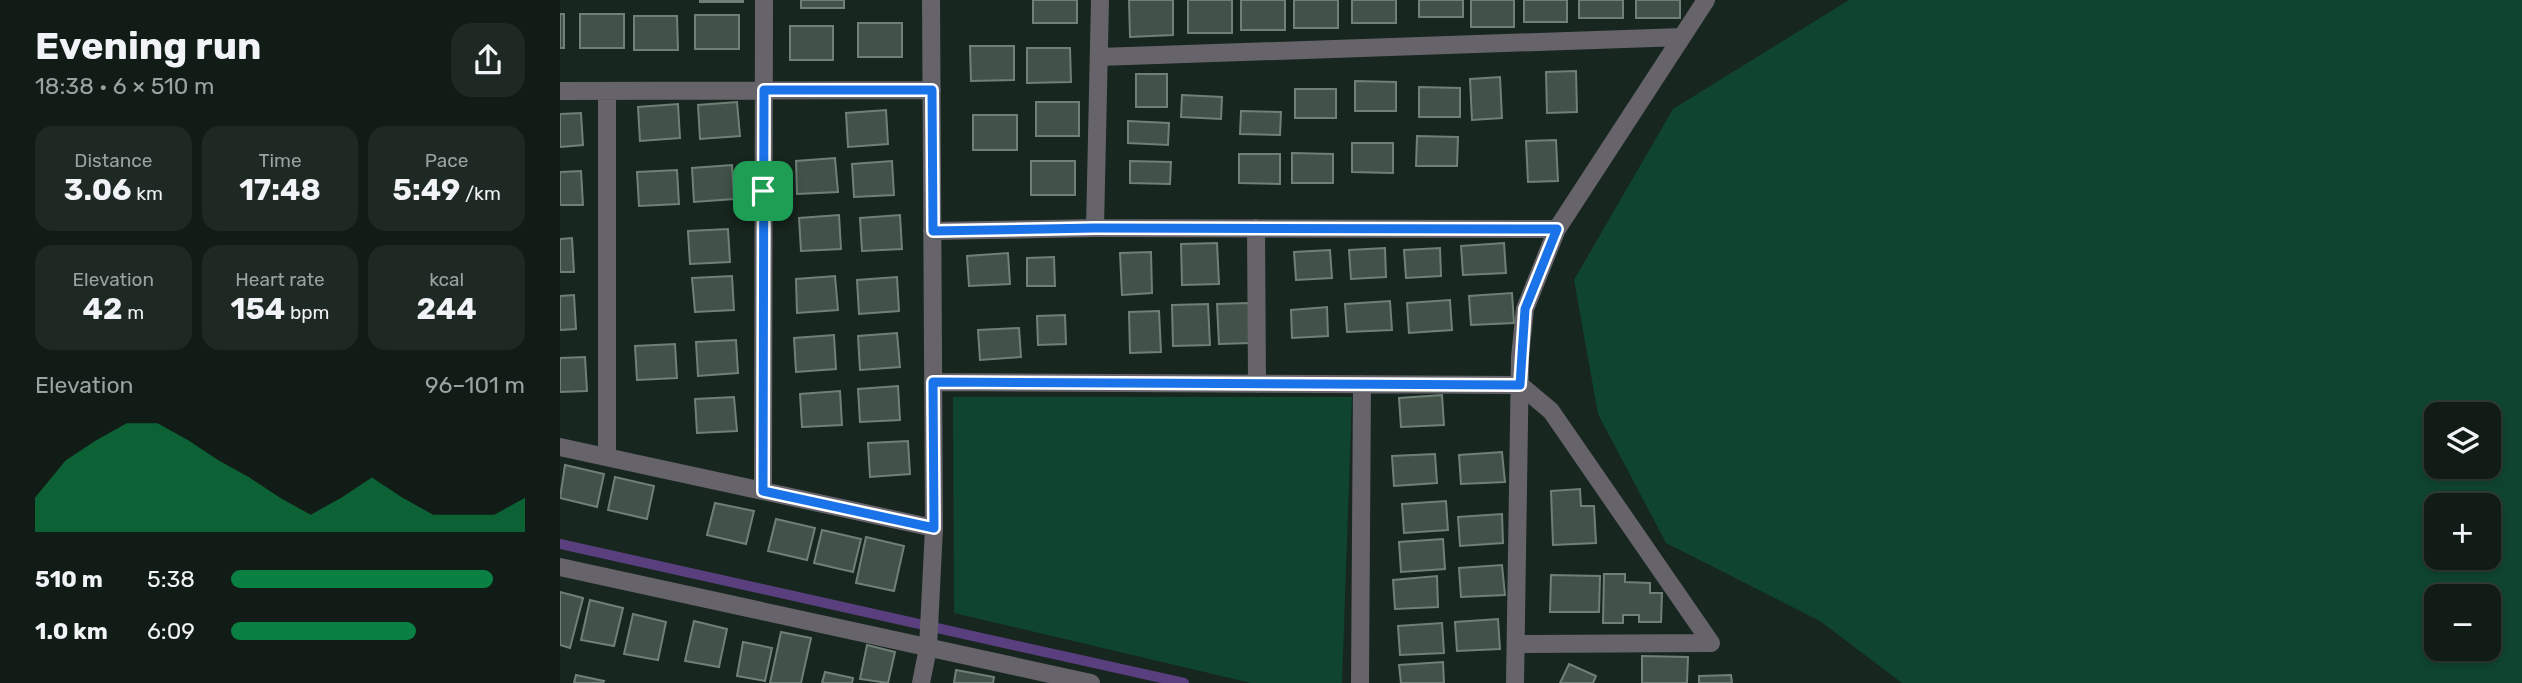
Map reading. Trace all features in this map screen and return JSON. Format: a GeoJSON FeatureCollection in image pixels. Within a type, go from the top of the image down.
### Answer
{"type":"FeatureCollection","features":[{"type":"Feature","properties":{"kind":"street"},"geometry":{"type":"LineString","coordinates":[[763,491],[764,0]]}},
{"type":"Feature","properties":{"kind":"street"},"geometry":{"type":"LineString","coordinates":[[921,683],[928,648],[934,528],[931,0]]}},
{"type":"Feature","properties":{"kind":"street"},"geometry":{"type":"LineString","coordinates":[[1095,228],[1100,0]]}},
{"type":"Feature","properties":{"kind":"street"},"geometry":{"type":"LineString","coordinates":[[1515,683],[1520,385],[1525,309],[1557,229],[1706,0]]}},
{"type":"Feature","properties":{"kind":"street"},"geometry":{"type":"LineString","coordinates":[[1099,57],[1682,37]]}},
{"type":"Feature","properties":{"kind":"street"},"geometry":{"type":"LineString","coordinates":[[560,91],[932,90]]}},
{"type":"Feature","properties":{"kind":"street"},"geometry":{"type":"LineString","coordinates":[[607,91],[607,457]]}},
{"type":"Feature","properties":{"kind":"street"},"geometry":{"type":"LineString","coordinates":[[933,231],[1095,228],[1557,229]]}},
{"type":"Feature","properties":{"kind":"street"},"geometry":{"type":"LineString","coordinates":[[1256,228],[1257,384]]}},
{"type":"Feature","properties":{"kind":"street"},"geometry":{"type":"LineString","coordinates":[[933,382],[1520,385],[1551,411],[1711,643],[1517,644]]}},
{"type":"Feature","properties":{"kind":"street"},"geometry":{"type":"LineString","coordinates":[[1360,683],[1362,384]]}},
{"type":"Feature","properties":{"kind":"street"},"geometry":{"type":"LineString","coordinates":[[560,447],[934,528]]}},
{"type":"Feature","properties":{"kind":"street"},"geometry":{"type":"LineString","coordinates":[[560,567],[1091,683]]}},
{"type":"Feature","properties":{"kind":"green space"},"geometry":{"type":"Polygon","coordinates":[[[1849,0],[2522,0],[2522,683],[1902,683],[1820,621],[1666,543],[1598,414],[1574,280],[1673,109],[1849,0]]]}},
{"type":"Feature","properties":{"kind":"green space"},"geometry":{"type":"Polygon","coordinates":[[[953,397],[1352,397],[1342,683],[1251,683],[954,613],[953,397]]]}},
{"type":"Feature","properties":{"kind":"building"},"geometry":{"type":"Polygon","coordinates":[[[743,0],[743,2],[700,2],[743,0]]]}},
{"type":"Feature","properties":{"kind":"building"},"geometry":{"type":"Polygon","coordinates":[[[801,0],[844,0],[844,8],[801,8],[801,0]]]}},
{"type":"Feature","properties":{"kind":"building"},"geometry":{"type":"Polygon","coordinates":[[[1033,0],[1077,0],[1077,23],[1033,23],[1033,0]]]}},
{"type":"Feature","properties":{"kind":"building"},"geometry":{"type":"Polygon","coordinates":[[[1129,0],[1173,0],[1173,35],[1130,37],[1129,0]]]}},
{"type":"Feature","properties":{"kind":"building"},"geometry":{"type":"Polygon","coordinates":[[[1188,0],[1232,0],[1232,33],[1188,33],[1188,0]]]}},
{"type":"Feature","properties":{"kind":"building"},"geometry":{"type":"Polygon","coordinates":[[[1241,0],[1285,0],[1285,30],[1241,30],[1241,0]]]}},
{"type":"Feature","properties":{"kind":"building"},"geometry":{"type":"Polygon","coordinates":[[[1294,0],[1338,0],[1338,28],[1294,28],[1294,0]]]}},
{"type":"Feature","properties":{"kind":"building"},"geometry":{"type":"Polygon","coordinates":[[[1352,0],[1396,0],[1396,23],[1352,23],[1352,0]]]}},
{"type":"Feature","properties":{"kind":"building"},"geometry":{"type":"Polygon","coordinates":[[[1419,0],[1463,0],[1463,17],[1419,17],[1419,0]]]}},
{"type":"Feature","properties":{"kind":"building"},"geometry":{"type":"Polygon","coordinates":[[[1471,0],[1514,0],[1514,27],[1471,27],[1471,0]]]}},
{"type":"Feature","properties":{"kind":"building"},"geometry":{"type":"Polygon","coordinates":[[[1524,0],[1567,0],[1567,22],[1524,22],[1524,0]]]}},
{"type":"Feature","properties":{"kind":"building"},"geometry":{"type":"Polygon","coordinates":[[[1579,0],[1623,0],[1623,18],[1579,18],[1579,0]]]}},
{"type":"Feature","properties":{"kind":"building"},"geometry":{"type":"Polygon","coordinates":[[[1636,0],[1680,0],[1680,18],[1636,18],[1636,0]]]}},
{"type":"Feature","properties":{"kind":"building"},"geometry":{"type":"Polygon","coordinates":[[[560,14],[564,14],[564,48],[560,48],[560,14]]]}},
{"type":"Feature","properties":{"kind":"building"},"geometry":{"type":"Polygon","coordinates":[[[580,14],[624,14],[624,48],[580,48],[580,14]]]}},
{"type":"Feature","properties":{"kind":"building"},"geometry":{"type":"Polygon","coordinates":[[[695,15],[739,15],[739,49],[695,49],[695,15]]]}},
{"type":"Feature","properties":{"kind":"building"},"geometry":{"type":"Polygon","coordinates":[[[634,16],[677,16],[678,50],[634,50],[634,16]]]}},
{"type":"Feature","properties":{"kind":"building"},"geometry":{"type":"Polygon","coordinates":[[[858,23],[902,23],[902,57],[858,57],[858,23]]]}},
{"type":"Feature","properties":{"kind":"building"},"geometry":{"type":"Polygon","coordinates":[[[790,26],[833,26],[833,60],[790,60],[790,26]]]}},
{"type":"Feature","properties":{"kind":"building"},"geometry":{"type":"Polygon","coordinates":[[[970,46],[1014,46],[1014,80],[971,81],[970,46]]]}},
{"type":"Feature","properties":{"kind":"building"},"geometry":{"type":"Polygon","coordinates":[[[1027,48],[1070,48],[1071,82],[1027,83],[1027,48]]]}},
{"type":"Feature","properties":{"kind":"building"},"geometry":{"type":"Polygon","coordinates":[[[1576,71],[1577,112],[1547,113],[1546,72],[1576,71]]]}},
{"type":"Feature","properties":{"kind":"building"},"geometry":{"type":"Polygon","coordinates":[[[1136,74],[1167,74],[1167,107],[1136,107],[1136,74]]]}},
{"type":"Feature","properties":{"kind":"building"},"geometry":{"type":"Polygon","coordinates":[[[1500,77],[1502,118],[1472,120],[1470,79],[1500,77]]]}},
{"type":"Feature","properties":{"kind":"building"},"geometry":{"type":"Polygon","coordinates":[[[1355,81],[1396,82],[1396,111],[1355,111],[1355,81]]]}},
{"type":"Feature","properties":{"kind":"building"},"geometry":{"type":"Polygon","coordinates":[[[1419,87],[1460,88],[1460,117],[1419,117],[1419,87]]]}},
{"type":"Feature","properties":{"kind":"building"},"geometry":{"type":"Polygon","coordinates":[[[1295,89],[1336,89],[1336,118],[1295,118],[1295,89]]]}},
{"type":"Feature","properties":{"kind":"building"},"geometry":{"type":"Polygon","coordinates":[[[1182,95],[1222,97],[1221,119],[1181,117],[1182,95]]]}},
{"type":"Feature","properties":{"kind":"building"},"geometry":{"type":"Polygon","coordinates":[[[737,102],[740,136],[700,139],[698,105],[737,102]]]}},
{"type":"Feature","properties":{"kind":"building"},"geometry":{"type":"Polygon","coordinates":[[[1036,102],[1079,102],[1079,136],[1036,136],[1036,102]]]}},
{"type":"Feature","properties":{"kind":"building"},"geometry":{"type":"Polygon","coordinates":[[[678,104],[680,138],[640,141],[638,107],[678,104]]]}},
{"type":"Feature","properties":{"kind":"building"},"geometry":{"type":"Polygon","coordinates":[[[886,110],[888,144],[848,147],[846,113],[886,110]]]}},
{"type":"Feature","properties":{"kind":"building"},"geometry":{"type":"Polygon","coordinates":[[[1241,111],[1281,112],[1280,135],[1240,134],[1241,111]]]}},
{"type":"Feature","properties":{"kind":"building"},"geometry":{"type":"Polygon","coordinates":[[[581,113],[583,145],[560,147],[560,114],[581,113]]]}},
{"type":"Feature","properties":{"kind":"building"},"geometry":{"type":"Polygon","coordinates":[[[973,115],[1017,115],[1017,150],[973,150],[973,115]]]}},
{"type":"Feature","properties":{"kind":"building"},"geometry":{"type":"Polygon","coordinates":[[[1128,121],[1169,123],[1168,145],[1128,143],[1128,121]]]}},
{"type":"Feature","properties":{"kind":"building"},"geometry":{"type":"Polygon","coordinates":[[[1417,136],[1458,137],[1457,166],[1416,166],[1417,136]]]}},
{"type":"Feature","properties":{"kind":"building"},"geometry":{"type":"Polygon","coordinates":[[[1556,140],[1558,181],[1528,182],[1526,141],[1556,140]]]}},
{"type":"Feature","properties":{"kind":"building"},"geometry":{"type":"Polygon","coordinates":[[[1352,143],[1393,143],[1393,173],[1352,172],[1352,143]]]}},
{"type":"Feature","properties":{"kind":"building"},"geometry":{"type":"Polygon","coordinates":[[[1292,153],[1333,154],[1333,183],[1292,183],[1292,153]]]}},
{"type":"Feature","properties":{"kind":"building"},"geometry":{"type":"Polygon","coordinates":[[[1239,154],[1280,154],[1280,184],[1239,183],[1239,154]]]}},
{"type":"Feature","properties":{"kind":"building"},"geometry":{"type":"Polygon","coordinates":[[[835,158],[838,192],[797,194],[796,161],[835,158]]]}},
{"type":"Feature","properties":{"kind":"building"},"geometry":{"type":"Polygon","coordinates":[[[892,161],[894,195],[854,197],[852,164],[892,161]]]}},
{"type":"Feature","properties":{"kind":"building"},"geometry":{"type":"Polygon","coordinates":[[[1031,161],[1075,161],[1075,195],[1031,195],[1031,161]]]}},
{"type":"Feature","properties":{"kind":"building"},"geometry":{"type":"Polygon","coordinates":[[[1130,161],[1171,162],[1170,184],[1130,183],[1130,161]]]}},
{"type":"Feature","properties":{"kind":"building"},"geometry":{"type":"Polygon","coordinates":[[[732,165],[734,199],[694,202],[692,168],[732,165]]]}},
{"type":"Feature","properties":{"kind":"building"},"geometry":{"type":"Polygon","coordinates":[[[677,170],[679,204],[639,206],[637,172],[677,170]]]}},
{"type":"Feature","properties":{"kind":"building"},"geometry":{"type":"Polygon","coordinates":[[[581,171],[583,205],[560,205],[560,172],[581,171]]]}},
{"type":"Feature","properties":{"kind":"building"},"geometry":{"type":"Polygon","coordinates":[[[839,215],[841,249],[801,251],[799,218],[839,215]]]}},
{"type":"Feature","properties":{"kind":"building"},"geometry":{"type":"Polygon","coordinates":[[[900,215],[902,249],[862,251],[860,218],[900,215]]]}},
{"type":"Feature","properties":{"kind":"building"},"geometry":{"type":"Polygon","coordinates":[[[728,229],[730,262],[690,264],[688,231],[728,229]]]}},
{"type":"Feature","properties":{"kind":"building"},"geometry":{"type":"Polygon","coordinates":[[[572,238],[574,272],[560,272],[560,239],[572,238]]]}},
{"type":"Feature","properties":{"kind":"building"},"geometry":{"type":"Polygon","coordinates":[[[1217,243],[1219,284],[1182,285],[1181,244],[1217,243]]]}},
{"type":"Feature","properties":{"kind":"building"},"geometry":{"type":"Polygon","coordinates":[[[1504,243],[1506,273],[1463,275],[1461,246],[1504,243]]]}},
{"type":"Feature","properties":{"kind":"building"},"geometry":{"type":"Polygon","coordinates":[[[1385,248],[1386,277],[1351,279],[1349,250],[1385,248]]]}},
{"type":"Feature","properties":{"kind":"building"},"geometry":{"type":"Polygon","coordinates":[[[1440,248],[1441,276],[1406,278],[1404,250],[1440,248]]]}},
{"type":"Feature","properties":{"kind":"building"},"geometry":{"type":"Polygon","coordinates":[[[1330,250],[1332,278],[1296,280],[1294,252],[1330,250]]]}},
{"type":"Feature","properties":{"kind":"building"},"geometry":{"type":"Polygon","coordinates":[[[1151,252],[1152,293],[1122,295],[1120,253],[1151,252]]]}},
{"type":"Feature","properties":{"kind":"building"},"geometry":{"type":"Polygon","coordinates":[[[1008,253],[1010,284],[969,286],[967,256],[1008,253]]]}},
{"type":"Feature","properties":{"kind":"building"},"geometry":{"type":"Polygon","coordinates":[[[1054,257],[1055,286],[1027,286],[1027,258],[1054,257]]]}},
{"type":"Feature","properties":{"kind":"building"},"geometry":{"type":"Polygon","coordinates":[[[732,276],[734,310],[695,312],[692,278],[732,276]]]}},
{"type":"Feature","properties":{"kind":"building"},"geometry":{"type":"Polygon","coordinates":[[[835,276],[838,310],[797,313],[796,279],[835,276]]]}},
{"type":"Feature","properties":{"kind":"building"},"geometry":{"type":"Polygon","coordinates":[[[897,277],[899,311],[859,314],[857,280],[897,277]]]}},
{"type":"Feature","properties":{"kind":"building"},"geometry":{"type":"Polygon","coordinates":[[[1512,293],[1514,323],[1471,325],[1469,296],[1512,293]]]}},
{"type":"Feature","properties":{"kind":"building"},"geometry":{"type":"Polygon","coordinates":[[[574,295],[576,329],[560,330],[560,296],[574,295]]]}},
{"type":"Feature","properties":{"kind":"building"},"geometry":{"type":"Polygon","coordinates":[[[1450,300],[1452,330],[1409,333],[1407,303],[1450,300]]]}},
{"type":"Feature","properties":{"kind":"building"},"geometry":{"type":"Polygon","coordinates":[[[1390,301],[1392,330],[1347,332],[1345,304],[1390,301]]]}},
{"type":"Feature","properties":{"kind":"building"},"geometry":{"type":"Polygon","coordinates":[[[1249,303],[1251,343],[1219,344],[1217,304],[1249,303]]]}},
{"type":"Feature","properties":{"kind":"building"},"geometry":{"type":"Polygon","coordinates":[[[1208,304],[1210,345],[1173,346],[1172,305],[1208,304]]]}},
{"type":"Feature","properties":{"kind":"building"},"geometry":{"type":"Polygon","coordinates":[[[1327,307],[1328,336],[1292,338],[1291,310],[1327,307]]]}},
{"type":"Feature","properties":{"kind":"building"},"geometry":{"type":"Polygon","coordinates":[[[1159,311],[1161,352],[1130,353],[1129,312],[1159,311]]]}},
{"type":"Feature","properties":{"kind":"building"},"geometry":{"type":"Polygon","coordinates":[[[1065,315],[1066,344],[1038,345],[1037,316],[1065,315]]]}},
{"type":"Feature","properties":{"kind":"building"},"geometry":{"type":"Polygon","coordinates":[[[1019,328],[1021,357],[980,360],[978,330],[1019,328]]]}},
{"type":"Feature","properties":{"kind":"building"},"geometry":{"type":"Polygon","coordinates":[[[897,333],[900,367],[860,370],[858,336],[897,333]]]}},
{"type":"Feature","properties":{"kind":"building"},"geometry":{"type":"Polygon","coordinates":[[[834,335],[836,369],[796,372],[794,338],[834,335]]]}},
{"type":"Feature","properties":{"kind":"building"},"geometry":{"type":"Polygon","coordinates":[[[736,340],[738,373],[698,376],[696,342],[736,340]]]}},
{"type":"Feature","properties":{"kind":"building"},"geometry":{"type":"Polygon","coordinates":[[[675,344],[677,378],[637,380],[635,346],[675,344]]]}},
{"type":"Feature","properties":{"kind":"building"},"geometry":{"type":"Polygon","coordinates":[[[585,357],[587,391],[560,392],[560,358],[585,357]]]}},
{"type":"Feature","properties":{"kind":"building"},"geometry":{"type":"Polygon","coordinates":[[[898,386],[900,420],[860,422],[858,389],[898,386]]]}},
{"type":"Feature","properties":{"kind":"building"},"geometry":{"type":"Polygon","coordinates":[[[840,391],[842,425],[802,427],[800,394],[840,391]]]}},
{"type":"Feature","properties":{"kind":"building"},"geometry":{"type":"Polygon","coordinates":[[[1442,395],[1444,425],[1401,427],[1399,398],[1442,395]]]}},
{"type":"Feature","properties":{"kind":"building"},"geometry":{"type":"Polygon","coordinates":[[[734,397],[737,431],[697,433],[695,399],[734,397]]]}},
{"type":"Feature","properties":{"kind":"building"},"geometry":{"type":"Polygon","coordinates":[[[908,441],[910,474],[870,477],[868,443],[908,441]]]}},
{"type":"Feature","properties":{"kind":"building"},"geometry":{"type":"Polygon","coordinates":[[[1502,452],[1505,482],[1461,484],[1459,455],[1502,452]]]}},
{"type":"Feature","properties":{"kind":"building"},"geometry":{"type":"Polygon","coordinates":[[[1435,454],[1437,483],[1394,486],[1392,456],[1435,454]]]}},
{"type":"Feature","properties":{"kind":"building"},"geometry":{"type":"Polygon","coordinates":[[[565,465],[604,474],[597,507],[560,498],[565,465]]]}},
{"type":"Feature","properties":{"kind":"building"},"geometry":{"type":"Polygon","coordinates":[[[615,477],[654,486],[647,519],[608,510],[615,477]]]}},
{"type":"Feature","properties":{"kind":"building"},"geometry":{"type":"Polygon","coordinates":[[[1580,489],[1581,506],[1594,506],[1596,543],[1553,545],[1551,491],[1580,489]]]}},
{"type":"Feature","properties":{"kind":"building"},"geometry":{"type":"Polygon","coordinates":[[[1446,501],[1448,530],[1404,533],[1402,504],[1446,501]]]}},
{"type":"Feature","properties":{"kind":"building"},"geometry":{"type":"Polygon","coordinates":[[[715,503],[754,511],[746,544],[707,535],[715,503]]]}},
{"type":"Feature","properties":{"kind":"building"},"geometry":{"type":"Polygon","coordinates":[[[1502,514],[1503,543],[1460,546],[1458,517],[1502,514]]]}},
{"type":"Feature","properties":{"kind":"building"},"geometry":{"type":"Polygon","coordinates":[[[776,519],[815,528],[807,560],[768,551],[776,519]]]}},
{"type":"Feature","properties":{"kind":"building"},"geometry":{"type":"Polygon","coordinates":[[[822,530],[861,539],[853,572],[814,563],[822,530]]]}},
{"type":"Feature","properties":{"kind":"building"},"geometry":{"type":"Polygon","coordinates":[[[866,537],[904,546],[894,591],[856,583],[866,537]]]}},
{"type":"Feature","properties":{"kind":"building"},"geometry":{"type":"Polygon","coordinates":[[[1443,539],[1445,569],[1401,572],[1399,542],[1443,539]]]}},
{"type":"Feature","properties":{"kind":"building"},"geometry":{"type":"Polygon","coordinates":[[[1502,565],[1505,595],[1461,597],[1459,568],[1502,565]]]}},
{"type":"Feature","properties":{"kind":"building"},"geometry":{"type":"Polygon","coordinates":[[[1604,574],[1625,574],[1625,582],[1650,583],[1650,593],[1662,593],[1661,622],[1639,622],[1639,615],[1623,615],[1623,623],[1603,623],[1604,574]]]}},
{"type":"Feature","properties":{"kind":"building"},"geometry":{"type":"Polygon","coordinates":[[[1551,575],[1600,576],[1599,612],[1550,612],[1551,575]]]}},
{"type":"Feature","properties":{"kind":"building"},"geometry":{"type":"Polygon","coordinates":[[[1437,576],[1438,607],[1395,609],[1393,580],[1437,576]]]}},
{"type":"Feature","properties":{"kind":"building"},"geometry":{"type":"Polygon","coordinates":[[[560,592],[583,598],[570,648],[560,645],[560,592]]]}},
{"type":"Feature","properties":{"kind":"building"},"geometry":{"type":"Polygon","coordinates":[[[590,600],[623,608],[614,646],[581,640],[590,600]]]}},
{"type":"Feature","properties":{"kind":"building"},"geometry":{"type":"Polygon","coordinates":[[[633,614],[666,622],[658,660],[624,654],[633,614]]]}},
{"type":"Feature","properties":{"kind":"building"},"geometry":{"type":"Polygon","coordinates":[[[1498,619],[1500,649],[1457,651],[1455,622],[1498,619]]]}},
{"type":"Feature","properties":{"kind":"building"},"geometry":{"type":"Polygon","coordinates":[[[694,621],[727,629],[719,667],[685,661],[694,621]]]}},
{"type":"Feature","properties":{"kind":"building"},"geometry":{"type":"Polygon","coordinates":[[[1442,623],[1444,653],[1400,655],[1398,626],[1442,623]]]}},
{"type":"Feature","properties":{"kind":"building"},"geometry":{"type":"Polygon","coordinates":[[[781,632],[811,638],[801,683],[770,683],[781,632]]]}},
{"type":"Feature","properties":{"kind":"building"},"geometry":{"type":"Polygon","coordinates":[[[743,642],[772,648],[765,681],[737,676],[743,642]]]}},
{"type":"Feature","properties":{"kind":"building"},"geometry":{"type":"Polygon","coordinates":[[[867,645],[895,652],[888,683],[860,679],[867,645]]]}},
{"type":"Feature","properties":{"kind":"building"},"geometry":{"type":"Polygon","coordinates":[[[1642,656],[1688,657],[1687,683],[1642,683],[1642,656]]]}},
{"type":"Feature","properties":{"kind":"building"},"geometry":{"type":"Polygon","coordinates":[[[1443,662],[1444,683],[1401,683],[1399,665],[1443,662]]]}},
{"type":"Feature","properties":{"kind":"building"},"geometry":{"type":"Polygon","coordinates":[[[1569,664],[1596,676],[1593,683],[1560,683],[1569,664]]]}},
{"type":"Feature","properties":{"kind":"building"},"geometry":{"type":"Polygon","coordinates":[[[956,670],[994,677],[993,683],[954,683],[956,670]]]}},
{"type":"Feature","properties":{"kind":"building"},"geometry":{"type":"Polygon","coordinates":[[[825,672],[853,678],[852,683],[822,683],[825,672]]]}},
{"type":"Feature","properties":{"kind":"building"},"geometry":{"type":"Polygon","coordinates":[[[576,675],[604,681],[574,683],[576,675]]]}},
{"type":"Feature","properties":{"kind":"building"},"geometry":{"type":"Polygon","coordinates":[[[1731,675],[1732,683],[1699,683],[1699,676],[1731,675]]]}},
{"type":"Feature","properties":{"kind":"waterway"},"geometry":{"type":"LineString","coordinates":[[560,544],[1184,683]]}},
{"type":"Feature","properties":{"kind":"route"},"geometry":{"type":"LineString","coordinates":[[764,90],[932,90],[933,231],[1095,228],[1557,229],[1525,309],[1520,385],[933,382],[934,528],[763,491],[763,191],[764,90]]}}]}
